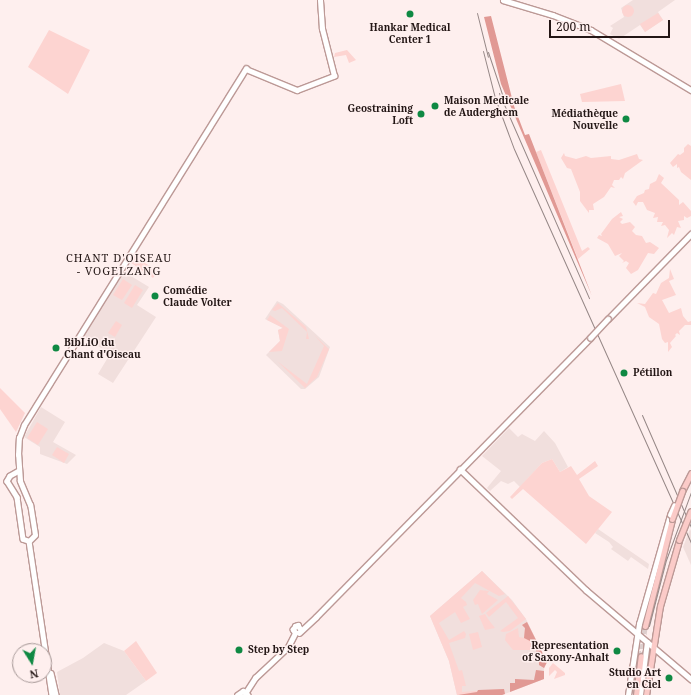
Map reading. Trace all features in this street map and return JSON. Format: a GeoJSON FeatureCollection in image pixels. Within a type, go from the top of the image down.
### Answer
{"type":"FeatureCollection","features":[{"type":"Feature","properties":{"kind":"main road"},"geometry":{"type":"LineString","coordinates":[[645,626],[671,517],[691,474]]}},
{"type":"Feature","properties":{"kind":"main road"},"geometry":{"type":"LineString","coordinates":[[646,695],[652,647],[660,606],[680,540],[691,511]]}},
{"type":"Feature","properties":{"kind":"main road"},"geometry":{"type":"LineString","coordinates":[[636,695],[641,656]]}},
{"type":"Feature","properties":{"kind":"street"},"geometry":{"type":"LineString","coordinates":[[45,643],[29,541],[34,534],[30,505],[19,471],[19,438],[28,419],[246,68],[297,90],[334,76],[322,29],[320,0]]}},
{"type":"Feature","properties":{"kind":"street"},"geometry":{"type":"LineString","coordinates":[[504,0],[590,30],[691,90]]}},
{"type":"Feature","properties":{"kind":"street"},"geometry":{"type":"LineString","coordinates":[[238,695],[241,692],[247,694],[255,678],[288,647],[295,633],[310,621],[691,234]]}},
{"type":"Feature","properties":{"kind":"street"},"geometry":{"type":"LineString","coordinates":[[460,469],[586,590],[691,679]]}},
{"type":"Feature","properties":{"kind":"street"},"geometry":{"type":"LineString","coordinates":[[19,471],[10,476],[7,481],[17,497],[23,539],[29,541]]}},
{"type":"Feature","properties":{"kind":"street"},"geometry":{"type":"LineString","coordinates":[[628,695],[637,633],[651,575],[671,517]]}},
{"type":"Feature","properties":{"kind":"street"},"geometry":{"type":"LineString","coordinates":[[295,633],[293,628],[300,628]]}},
{"type":"Feature","properties":{"kind":"street"},"geometry":{"type":"LineString","coordinates":[[640,695],[647,642]]}},
{"type":"Feature","properties":{"kind":"street"},"geometry":{"type":"LineString","coordinates":[[52,690],[56,695]]}},
{"type":"Feature","properties":{"kind":"shaded area"},"geometry":{"type":"Polygon","coordinates":[[[633,0],[675,0],[658,12],[663,20],[645,32],[640,25],[619,39],[610,34],[613,28],[610,26],[624,17],[621,8],[633,0]]]}},
{"type":"Feature","properties":{"kind":"shaded area"},"geometry":{"type":"Polygon","coordinates":[[[630,5],[633,6],[633,16],[626,17],[623,16],[622,9],[623,6],[630,5]]]}},
{"type":"Feature","properties":{"kind":"shaded area"},"geometry":{"type":"Polygon","coordinates":[[[658,13],[663,20],[645,32],[640,24],[658,13]]]}},
{"type":"Feature","properties":{"kind":"shaded area"},"geometry":{"type":"Polygon","coordinates":[[[491,16],[514,106],[525,135],[529,134],[592,296],[501,84],[484,17],[491,16]]]}},
{"type":"Feature","properties":{"kind":"shaded area"},"geometry":{"type":"Polygon","coordinates":[[[49,30],[90,50],[68,94],[28,67],[49,30]]]}},
{"type":"Feature","properties":{"kind":"shaded area"},"geometry":{"type":"Polygon","coordinates":[[[347,50],[356,60],[349,63],[346,55],[334,57],[335,53],[347,50]]]}},
{"type":"Feature","properties":{"kind":"shaded area"},"geometry":{"type":"Polygon","coordinates":[[[621,84],[625,101],[582,102],[580,94],[621,84]]]}},
{"type":"Feature","properties":{"kind":"shaded area"},"geometry":{"type":"Polygon","coordinates":[[[688,144],[691,146],[691,180],[681,172],[679,167],[677,168],[677,164],[673,167],[670,163],[678,154],[680,155],[684,152],[684,148],[688,144]]]}},
{"type":"Feature","properties":{"kind":"shaded area"},"geometry":{"type":"Polygon","coordinates":[[[541,150],[582,251],[588,247],[590,249],[578,259],[536,152],[541,150]]]}},
{"type":"Feature","properties":{"kind":"shaded area"},"geometry":{"type":"Polygon","coordinates":[[[564,153],[565,156],[576,159],[586,156],[591,158],[611,156],[611,159],[619,160],[637,154],[639,159],[643,160],[625,173],[623,179],[621,177],[619,180],[614,180],[612,185],[615,188],[611,187],[604,197],[593,204],[594,210],[589,210],[589,213],[580,201],[580,192],[571,169],[567,168],[561,158],[564,153]]]}},
{"type":"Feature","properties":{"kind":"shaded area"},"geometry":{"type":"Polygon","coordinates":[[[659,174],[664,178],[661,183],[679,200],[679,205],[683,202],[691,211],[691,216],[687,218],[684,216],[684,220],[678,221],[681,228],[677,227],[674,235],[672,233],[667,238],[669,230],[665,225],[661,226],[663,222],[657,222],[658,217],[653,218],[655,213],[647,210],[643,202],[638,202],[636,206],[633,202],[637,196],[649,189],[650,184],[656,181],[659,174]]]}},
{"type":"Feature","properties":{"kind":"shaded area"},"geometry":{"type":"Polygon","coordinates":[[[621,212],[623,216],[619,217],[623,219],[620,222],[622,224],[630,222],[635,227],[632,231],[636,235],[642,236],[646,243],[650,242],[659,248],[654,254],[648,253],[638,270],[631,274],[626,268],[629,263],[626,261],[622,263],[624,261],[619,256],[622,253],[615,256],[608,244],[597,238],[599,235],[602,236],[601,234],[612,219],[621,212]]]}},
{"type":"Feature","properties":{"kind":"shaded area"},"geometry":{"type":"Polygon","coordinates":[[[132,255],[158,271],[153,278],[130,262],[132,255]]]}},
{"type":"Feature","properties":{"kind":"shaded area"},"geometry":{"type":"Polygon","coordinates":[[[670,269],[674,279],[669,281],[676,295],[662,300],[669,313],[681,308],[683,316],[688,322],[691,321],[691,325],[685,325],[679,331],[680,335],[677,333],[675,335],[676,336],[670,343],[672,347],[668,352],[668,342],[665,343],[662,339],[659,324],[649,317],[645,307],[637,303],[645,304],[653,293],[656,294],[661,283],[669,278],[670,269]]]}},
{"type":"Feature","properties":{"kind":"shaded area"},"geometry":{"type":"Polygon","coordinates":[[[126,273],[149,287],[137,305],[156,317],[113,383],[98,374],[110,354],[83,336],[120,274],[126,273]]]}},
{"type":"Feature","properties":{"kind":"shaded area"},"geometry":{"type":"Polygon","coordinates":[[[123,279],[132,285],[122,300],[113,295],[123,279]]]}},
{"type":"Feature","properties":{"kind":"shaded area"},"geometry":{"type":"Polygon","coordinates":[[[135,285],[143,290],[132,308],[124,303],[135,285]]]}},
{"type":"Feature","properties":{"kind":"shaded area"},"geometry":{"type":"Polygon","coordinates":[[[277,301],[283,304],[330,347],[319,377],[305,389],[301,389],[266,355],[280,341],[278,330],[283,328],[265,319],[277,301]]]}},
{"type":"Feature","properties":{"kind":"shaded area"},"geometry":{"type":"Polygon","coordinates":[[[278,303],[306,327],[309,339],[306,339],[307,332],[282,308],[275,311],[272,310],[278,303]]]}},
{"type":"Feature","properties":{"kind":"shaded area"},"geometry":{"type":"Polygon","coordinates":[[[270,315],[289,329],[282,351],[269,352],[280,341],[278,330],[283,328],[267,320],[270,315]]]}},
{"type":"Feature","properties":{"kind":"shaded area"},"geometry":{"type":"Polygon","coordinates":[[[116,321],[122,325],[115,337],[108,333],[116,321]]]}},
{"type":"Feature","properties":{"kind":"shaded area"},"geometry":{"type":"Polygon","coordinates":[[[314,335],[329,349],[317,377],[305,388],[277,361],[307,384],[324,346],[314,335]]]}},
{"type":"Feature","properties":{"kind":"shaded area"},"geometry":{"type":"Polygon","coordinates":[[[0,388],[25,413],[16,432],[0,409],[0,388]]]}},
{"type":"Feature","properties":{"kind":"shaded area"},"geometry":{"type":"Polygon","coordinates":[[[41,407],[65,422],[53,442],[76,455],[67,464],[40,454],[40,447],[24,437],[41,407]]]}},
{"type":"Feature","properties":{"kind":"shaded area"},"geometry":{"type":"Polygon","coordinates":[[[37,422],[48,429],[38,445],[27,438],[37,422]]]}},
{"type":"Feature","properties":{"kind":"shaded area"},"geometry":{"type":"Polygon","coordinates":[[[509,428],[518,437],[522,434],[535,441],[544,431],[555,443],[568,467],[560,472],[552,459],[542,463],[520,487],[514,481],[508,484],[501,481],[490,491],[487,488],[501,471],[482,456],[509,428]]]}},
{"type":"Feature","properties":{"kind":"shaded area"},"geometry":{"type":"Polygon","coordinates":[[[57,447],[69,454],[64,463],[52,455],[57,447]]]}},
{"type":"Feature","properties":{"kind":"shaded area"},"geometry":{"type":"Polygon","coordinates":[[[552,459],[560,472],[571,466],[577,475],[595,461],[598,466],[579,479],[589,496],[612,512],[586,544],[523,489],[512,499],[510,497],[542,463],[552,459]]]}},
{"type":"Feature","properties":{"kind":"shaded area"},"geometry":{"type":"Polygon","coordinates":[[[598,529],[649,564],[648,569],[631,557],[628,561],[611,549],[613,547],[609,542],[595,533],[598,529]]]}},
{"type":"Feature","properties":{"kind":"shaded area"},"geometry":{"type":"Polygon","coordinates":[[[690,529],[691,531],[691,565],[683,547],[690,529]]]}},
{"type":"Feature","properties":{"kind":"shaded area"},"geometry":{"type":"Polygon","coordinates":[[[482,571],[512,600],[526,619],[547,662],[544,669],[544,679],[502,695],[457,695],[449,661],[430,616],[482,571]]]}},
{"type":"Feature","properties":{"kind":"shaded area"},"geometry":{"type":"Polygon","coordinates":[[[482,571],[505,594],[499,596],[475,583],[461,598],[466,602],[467,605],[463,607],[470,619],[461,623],[455,612],[439,623],[449,640],[464,631],[466,634],[465,638],[449,643],[459,671],[462,670],[466,686],[462,686],[462,692],[504,689],[505,694],[457,695],[449,661],[430,616],[482,571]]]}},
{"type":"Feature","properties":{"kind":"shaded area"},"geometry":{"type":"Polygon","coordinates":[[[480,590],[489,591],[487,594],[498,600],[482,614],[478,604],[475,605],[473,600],[480,590]]]}},
{"type":"Feature","properties":{"kind":"shaded area"},"geometry":{"type":"Polygon","coordinates":[[[508,596],[526,619],[510,631],[503,632],[500,631],[518,618],[506,602],[489,617],[486,613],[508,596]]]}},
{"type":"Feature","properties":{"kind":"shaded area"},"geometry":{"type":"Polygon","coordinates":[[[485,614],[495,628],[485,630],[479,616],[485,614]]]}},
{"type":"Feature","properties":{"kind":"shaded area"},"geometry":{"type":"Polygon","coordinates":[[[527,622],[547,662],[544,668],[539,665],[537,650],[513,650],[505,640],[506,634],[518,628],[519,637],[524,638],[525,628],[522,625],[527,622]]]}},
{"type":"Feature","properties":{"kind":"shaded area"},"geometry":{"type":"Polygon","coordinates":[[[527,622],[547,662],[544,668],[539,665],[539,657],[532,642],[524,638],[525,628],[522,625],[527,622]]]}},
{"type":"Feature","properties":{"kind":"shaded area"},"geometry":{"type":"Polygon","coordinates":[[[478,632],[482,647],[473,650],[469,634],[478,632]]]}},
{"type":"Feature","properties":{"kind":"shaded area"},"geometry":{"type":"Polygon","coordinates":[[[136,641],[157,673],[146,681],[124,651],[136,641]]]}},
{"type":"Feature","properties":{"kind":"shaded area"},"geometry":{"type":"Polygon","coordinates":[[[104,643],[124,651],[146,681],[126,695],[60,695],[57,672],[83,658],[104,643]]]}},
{"type":"Feature","properties":{"kind":"shaded area"},"geometry":{"type":"Polygon","coordinates":[[[553,663],[565,673],[565,675],[554,679],[557,672],[555,670],[549,676],[549,668],[553,663]]]}},
{"type":"Feature","properties":{"kind":"shaded area"},"geometry":{"type":"Polygon","coordinates":[[[536,670],[544,671],[544,679],[510,692],[510,683],[515,683],[515,679],[534,680],[536,670]]]}},
{"type":"Feature","properties":{"kind":"shaded area"},"geometry":{"type":"Polygon","coordinates":[[[504,689],[505,694],[502,695],[458,695],[477,692],[478,690],[504,689]]]}},
{"type":"Feature","properties":{"kind":"tunnel"},"geometry":{"type":"LineString","coordinates":[[641,656],[645,626]]}},
{"type":"Feature","properties":{"kind":"tram line"},"geometry":{"type":"LineString","coordinates":[[649,626],[666,560],[691,492]]}},
{"type":"Feature","properties":{"kind":"railway"},"geometry":{"type":"LineString","coordinates":[[477,13],[488,57]]}},
{"type":"Feature","properties":{"kind":"railway"},"geometry":{"type":"LineString","coordinates":[[483,51],[495,98],[514,149],[691,543]]}},
{"type":"Feature","properties":{"kind":"railway"},"geometry":{"type":"LineString","coordinates":[[488,52],[503,97]]}},
{"type":"Feature","properties":{"kind":"railway"},"geometry":{"type":"LineString","coordinates":[[499,93],[589,298]]}},
{"type":"Feature","properties":{"kind":"railway"},"geometry":{"type":"LineString","coordinates":[[642,415],[691,527]]}},
{"type":"Feature","properties":{"kind":"place","name":"Hankar Medical Center 1"},"geometry":{"type":"Point","coordinates":[410,14]}},
{"type":"Feature","properties":{"kind":"place","name":"Maison Medicale de Auderghem"},"geometry":{"type":"Point","coordinates":[435,106]}},
{"type":"Feature","properties":{"kind":"place","name":"Geostraining Loft"},"geometry":{"type":"Point","coordinates":[421,114]}},
{"type":"Feature","properties":{"kind":"place","name":"Médiathèque Nouvelle"},"geometry":{"type":"Point","coordinates":[626,119]}},
{"type":"Feature","properties":{"kind":"place","name":"Comédie Claude Volter"},"geometry":{"type":"Point","coordinates":[155,296]}},
{"type":"Feature","properties":{"kind":"place","name":"BibLiO du Chant d'Oiseau"},"geometry":{"type":"Point","coordinates":[56,348]}},
{"type":"Feature","properties":{"kind":"place","name":"Pétillon"},"geometry":{"type":"Point","coordinates":[624,373]}},
{"type":"Feature","properties":{"kind":"place","name":"Step by Step"},"geometry":{"type":"Point","coordinates":[239,650]}},
{"type":"Feature","properties":{"kind":"place","name":"Representation of Saxony-Anhalt"},"geometry":{"type":"Point","coordinates":[617,651]}},
{"type":"Feature","properties":{"kind":"place","name":"Studio Art en Ciel"},"geometry":{"type":"Point","coordinates":[669,678]}},
{"type":"Feature","properties":{"kind":"district","name":"CHANT D'OISEAU - VOGELZANG"},"geometry":{"type":"Point","coordinates":[119,265]}}]}
